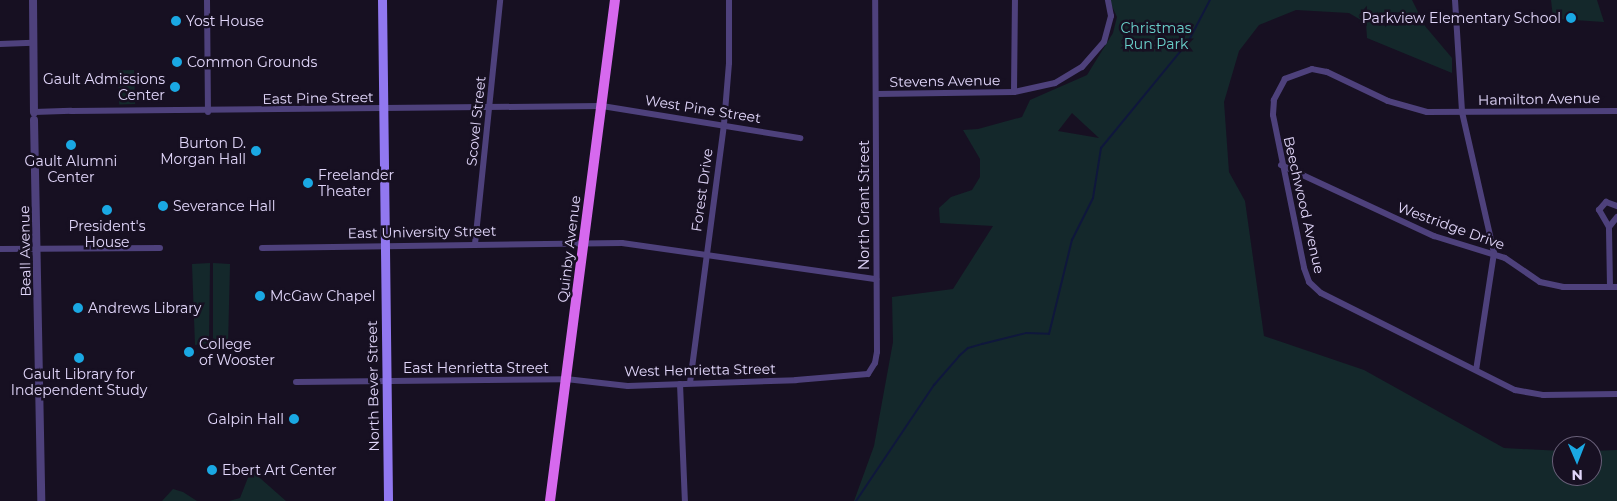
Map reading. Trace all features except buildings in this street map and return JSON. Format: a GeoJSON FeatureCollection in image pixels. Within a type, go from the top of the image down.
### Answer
{"type":"FeatureCollection","features":[{"type":"Feature","properties":{"kind":"main road","name":"North Bever Street"},"geometry":{"type":"LineString","coordinates":[[382,0],[388,501]]}},
{"type":"Feature","properties":{"kind":"main road","name":"Quinby Avenue"},"geometry":{"type":"LineString","coordinates":[[550,501],[615,0]]}},
{"type":"Feature","properties":{"kind":"street","name":"Beall Avenue"},"geometry":{"type":"LineString","coordinates":[[33,0],[41,501]]}},
{"type":"Feature","properties":{"kind":"street"},"geometry":{"type":"LineString","coordinates":[[207,0],[208,112]]}},
{"type":"Feature","properties":{"kind":"street","name":"Scovel Street"},"geometry":{"type":"LineString","coordinates":[[474,244],[491,107],[500,0]]}},
{"type":"Feature","properties":{"kind":"street","name":"Forest Drive"},"geometry":{"type":"LineString","coordinates":[[690,383],[724,124],[729,63],[729,0]]}},
{"type":"Feature","properties":{"kind":"street","name":"North Grant Street"},"geometry":{"type":"LineString","coordinates":[[835,378],[864,376],[876,364],[875,0]]}},
{"type":"Feature","properties":{"kind":"street"},"geometry":{"type":"LineString","coordinates":[[1014,92],[1015,0]]}},
{"type":"Feature","properties":{"kind":"street","name":"Stevens Avenue"},"geometry":{"type":"LineString","coordinates":[[876,94],[1014,92],[1055,83],[1082,67],[1097,51],[1109,30],[1111,16],[1108,0]]}},
{"type":"Feature","properties":{"kind":"street"},"geometry":{"type":"LineString","coordinates":[[1455,0],[1462,112],[1494,253],[1476,370]]}},
{"type":"Feature","properties":{"kind":"street"},"geometry":{"type":"LineString","coordinates":[[0,44],[33,43]]}},
{"type":"Feature","properties":{"kind":"street","name":"Beechwood Avenue"},"geometry":{"type":"LineString","coordinates":[[1462,112],[1427,112],[1406,107],[1327,72],[1306,70],[1286,79],[1274,100],[1274,130],[1309,282],[1320,293],[1527,394],[1617,394]]}},
{"type":"Feature","properties":{"kind":"street","name":"East Pine Street"},"geometry":{"type":"LineString","coordinates":[[34,112],[208,112],[602,106]]}},
{"type":"Feature","properties":{"kind":"street","name":"West Pine Street"},"geometry":{"type":"LineString","coordinates":[[602,106],[724,124],[800,138]]}},
{"type":"Feature","properties":{"kind":"street","name":"Hamilton Avenue"},"geometry":{"type":"LineString","coordinates":[[1462,112],[1617,111]]}},
{"type":"Feature","properties":{"kind":"street","name":"Westridge Drive"},"geometry":{"type":"LineString","coordinates":[[1281,165],[1434,236],[1494,253],[1528,276],[1551,286],[1614,287]]}},
{"type":"Feature","properties":{"kind":"street"},"geometry":{"type":"LineString","coordinates":[[1614,287],[1609,227],[1599,210],[1606,202],[1617,206]]}},
{"type":"Feature","properties":{"kind":"street"},"geometry":{"type":"LineString","coordinates":[[1609,227],[1617,217]]}},
{"type":"Feature","properties":{"kind":"street","name":"East University Street"},"geometry":{"type":"LineString","coordinates":[[262,248],[622,243],[876,279]]}},
{"type":"Feature","properties":{"kind":"street"},"geometry":{"type":"LineString","coordinates":[[0,249],[160,248]]}},
{"type":"Feature","properties":{"kind":"street","name":"West Henrietta Street"},"geometry":{"type":"LineString","coordinates":[[566,379],[628,386],[835,378]]}},
{"type":"Feature","properties":{"kind":"street","name":"East Henrietta Street"},"geometry":{"type":"LineString","coordinates":[[296,382],[566,379]]}},
{"type":"Feature","properties":{"kind":"street"},"geometry":{"type":"LineString","coordinates":[[680,384],[685,501]]}},
{"type":"Feature","properties":{"kind":"green space","name":"Christmas Run Park"},"geometry":{"type":"Polygon","coordinates":[[[1109,0],[1412,0],[1425,26],[1452,58],[1452,73],[1367,38],[1366,23],[1349,13],[1296,10],[1259,25],[1239,51],[1224,102],[1229,172],[1245,201],[1264,336],[1364,370],[1504,448],[1552,450],[1552,486],[1602,486],[1602,451],[1617,450],[1617,501],[854,501],[874,446],[893,342],[892,297],[953,289],[993,226],[940,223],[939,208],[951,197],[972,190],[980,177],[980,159],[963,130],[978,129],[1022,117],[1030,100],[1087,75],[1113,33],[1117,17],[1109,0]],[[1072,113],[1058,131],[1099,138],[1072,113]]]}},
{"type":"Feature","properties":{"kind":"green space"},"geometry":{"type":"Polygon","coordinates":[[[1551,0],[1597,0],[1604,22],[1553,17],[1551,0]]]}},
{"type":"Feature","properties":{"kind":"green space"},"geometry":{"type":"Polygon","coordinates":[[[134,70],[135,104],[119,105],[118,71],[134,70]]]}},
{"type":"Feature","properties":{"kind":"green space"},"geometry":{"type":"Polygon","coordinates":[[[210,263],[209,343],[195,345],[192,264],[210,263]]]}},
{"type":"Feature","properties":{"kind":"green space"},"geometry":{"type":"Polygon","coordinates":[[[213,263],[230,264],[228,345],[213,343],[213,263]]]}},
{"type":"Feature","properties":{"kind":"green space"},"geometry":{"type":"Polygon","coordinates":[[[251,470],[286,501],[229,501],[240,498],[251,470]]]}},
{"type":"Feature","properties":{"kind":"green space"},"geometry":{"type":"Polygon","coordinates":[[[173,489],[183,492],[197,501],[162,501],[173,489]]]}},
{"type":"Feature","properties":{"kind":"waterway"},"geometry":{"type":"LineString","coordinates":[[856,501],[934,385],[968,348],[1026,333],[1049,334],[1072,240],[1093,198],[1101,148],[1188,42],[1210,0]]}},
{"type":"Feature","properties":{"kind":"place","name":"Parkview Elementary School"},"geometry":{"type":"Point","coordinates":[1571,18]}},
{"type":"Feature","properties":{"kind":"place","name":"Yost House"},"geometry":{"type":"Point","coordinates":[176,21]}},
{"type":"Feature","properties":{"kind":"place","name":"Common Grounds"},"geometry":{"type":"Point","coordinates":[177,62]}},
{"type":"Feature","properties":{"kind":"place","name":"Gault Admissions Center"},"geometry":{"type":"Point","coordinates":[175,87]}},
{"type":"Feature","properties":{"kind":"place","name":"Gault Alumni Center"},"geometry":{"type":"Point","coordinates":[71,145]}},
{"type":"Feature","properties":{"kind":"place","name":"Burton D. Morgan Hall"},"geometry":{"type":"Point","coordinates":[256,151]}},
{"type":"Feature","properties":{"kind":"place","name":"Freelander Theater"},"geometry":{"type":"Point","coordinates":[308,183]}},
{"type":"Feature","properties":{"kind":"place","name":"Severance Hall"},"geometry":{"type":"Point","coordinates":[163,206]}},
{"type":"Feature","properties":{"kind":"place","name":"President's House"},"geometry":{"type":"Point","coordinates":[107,210]}},
{"type":"Feature","properties":{"kind":"place","name":"McGaw Chapel"},"geometry":{"type":"Point","coordinates":[260,296]}},
{"type":"Feature","properties":{"kind":"place","name":"Andrews Library"},"geometry":{"type":"Point","coordinates":[78,308]}},
{"type":"Feature","properties":{"kind":"place","name":"College of Wooster"},"geometry":{"type":"Point","coordinates":[189,352]}},
{"type":"Feature","properties":{"kind":"place","name":"Gault Library for Independent Study"},"geometry":{"type":"Point","coordinates":[79,358]}},
{"type":"Feature","properties":{"kind":"place","name":"Galpin Hall"},"geometry":{"type":"Point","coordinates":[294,419]}},
{"type":"Feature","properties":{"kind":"place","name":"Ebert Art Center"},"geometry":{"type":"Point","coordinates":[212,470]}}]}
